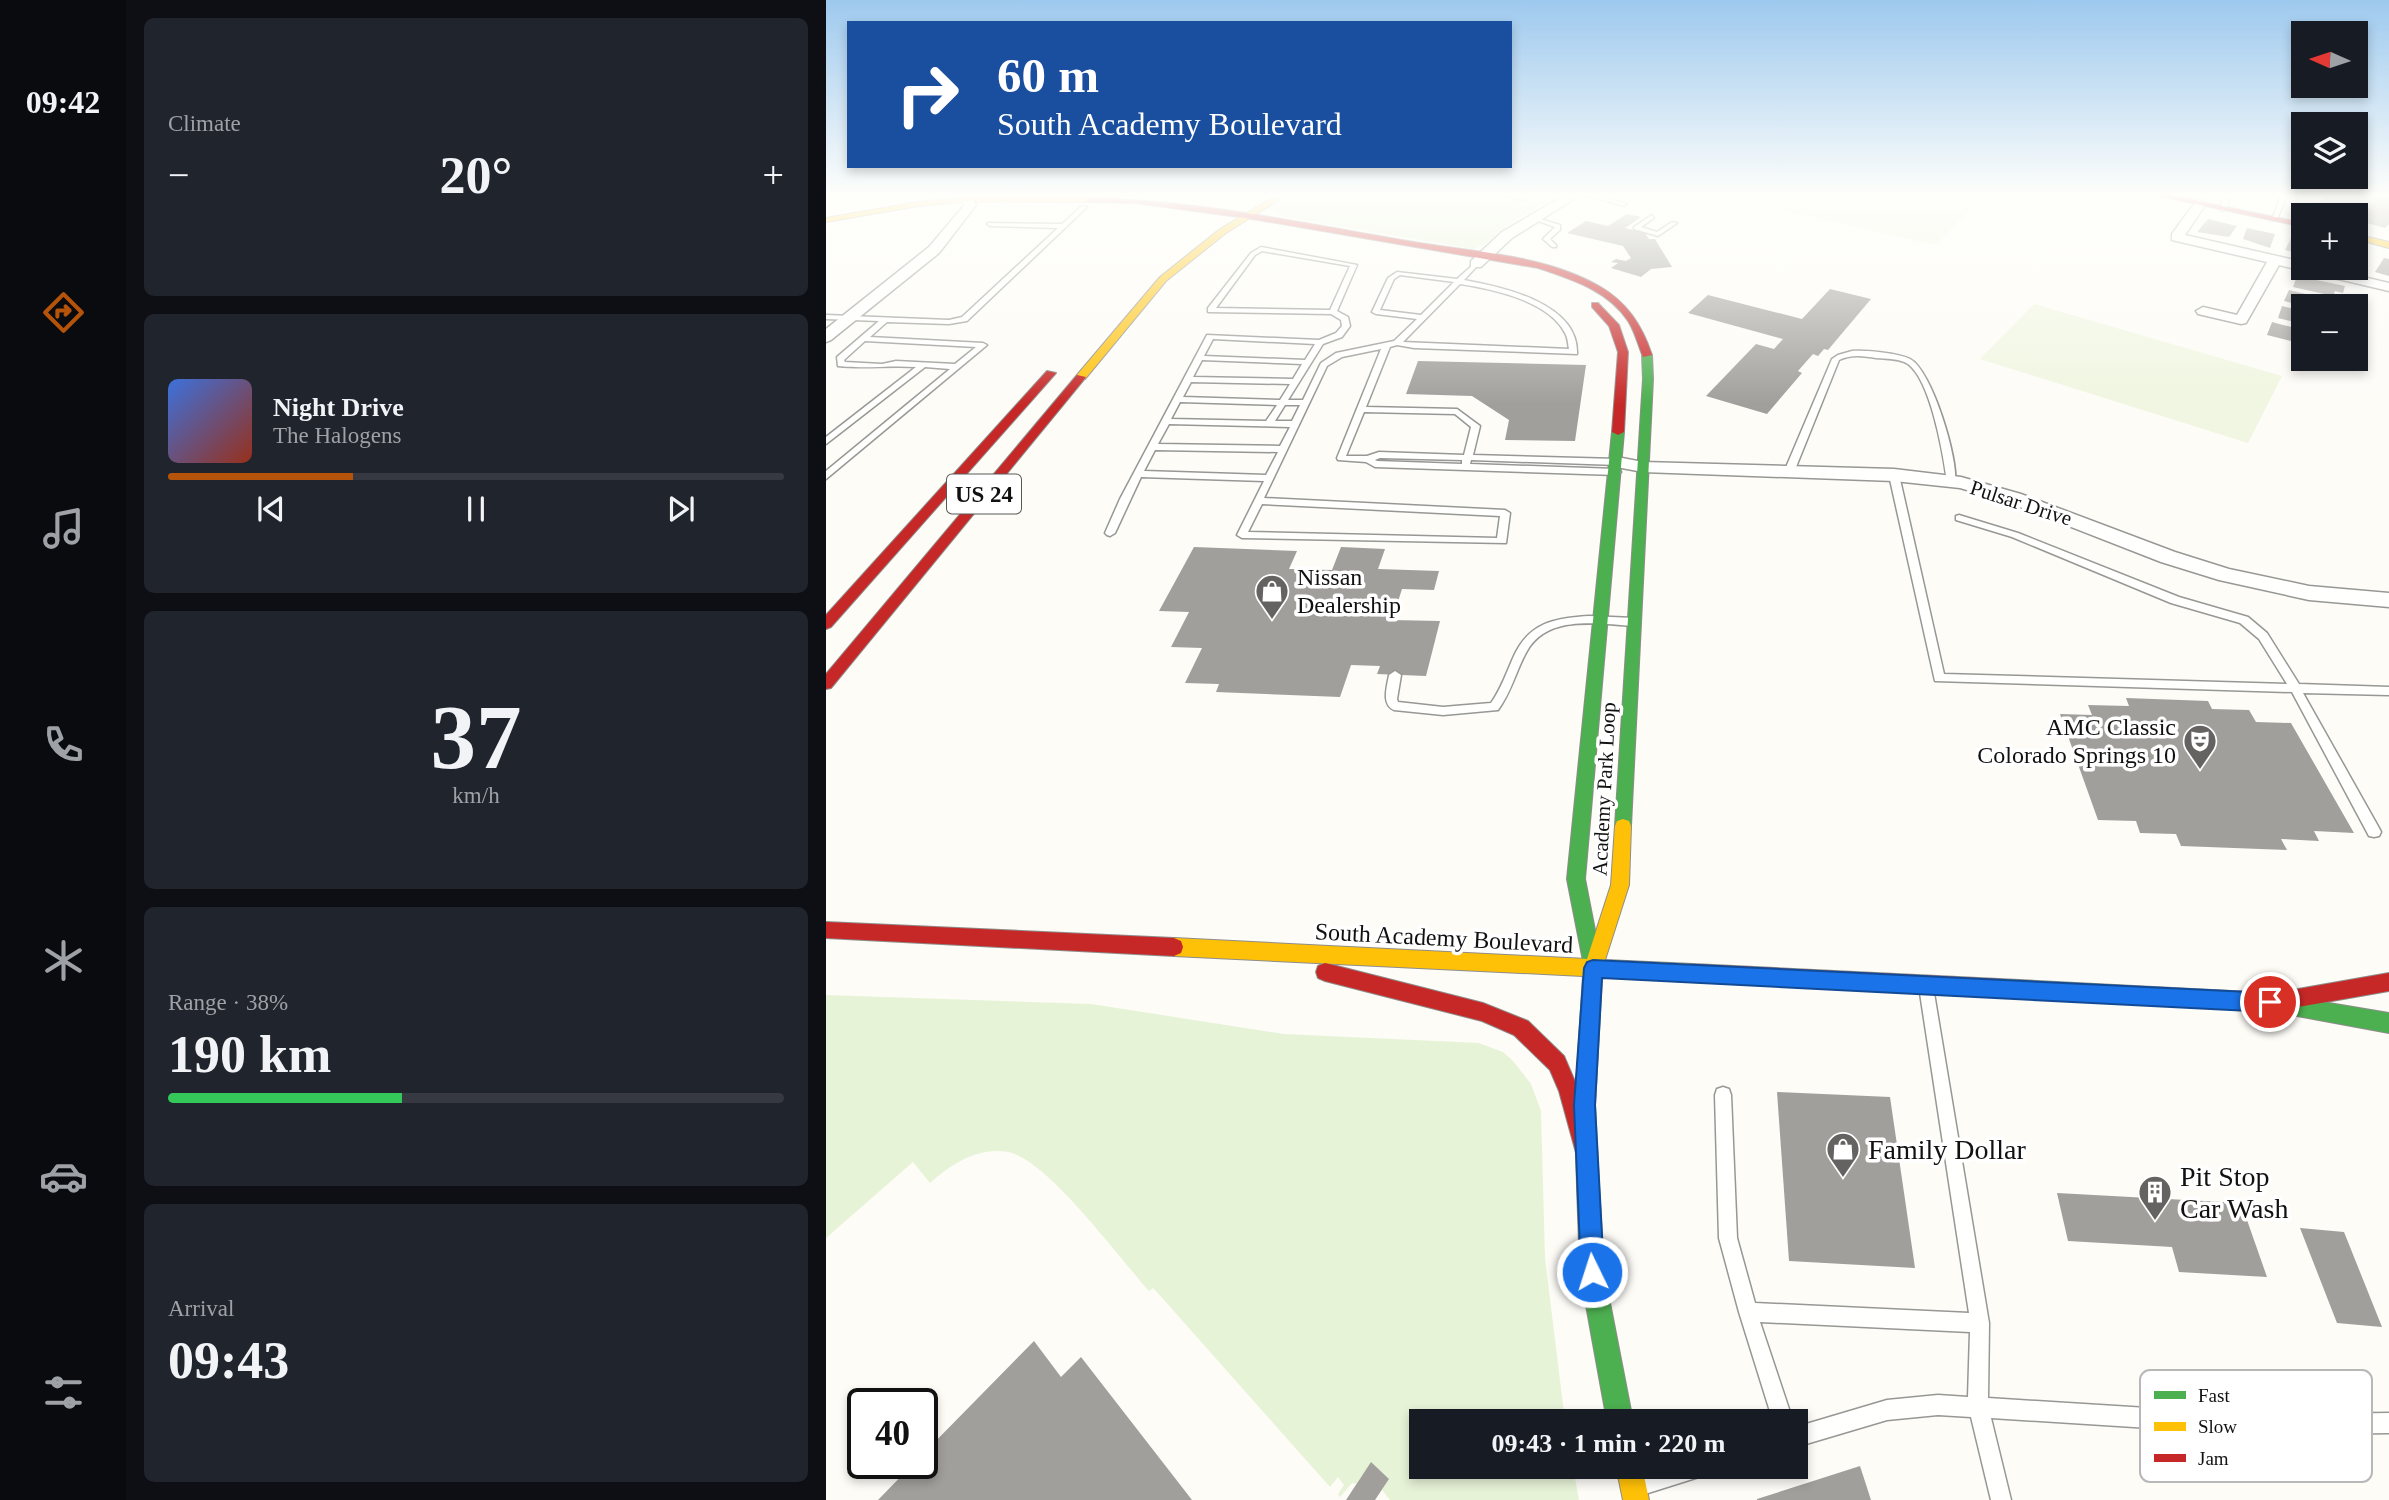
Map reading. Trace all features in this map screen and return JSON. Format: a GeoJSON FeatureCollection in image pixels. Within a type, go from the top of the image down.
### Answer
{"type":"FeatureCollection","features":[{"type":"Feature","properties":{"kind":"main road","name":"US 24"},"geometry":{"type":"LineString","coordinates":[[826,684],[1148,296],[1178,265]]}},
{"type":"Feature","properties":{"kind":"main road","name":"Academy Park Loop"},"geometry":{"type":"LineString","coordinates":[[1497,265],[1554,282],[1586,299],[1607,315],[1620,337],[1623,352],[1617,467],[1576,879],[1593,968]]}},
{"type":"Feature","properties":{"kind":"main road","name":"Academy Park Loop"},"geometry":{"type":"LineString","coordinates":[[1539,265],[1586,282],[1616,301],[1635,320],[1646,342],[1649,359],[1620,884],[1593,968]]}},
{"type":"Feature","properties":{"kind":"main road","name":"US 24"},"geometry":{"type":"LineString","coordinates":[[826,624],[1062,361]]}},
{"type":"Feature","properties":{"kind":"main road","name":"South Academy Boulevard"},"geometry":{"type":"LineString","coordinates":[[826,930],[2270,1002],[2389,1023]]}},
{"type":"Feature","properties":{"kind":"main road"},"geometry":{"type":"LineString","coordinates":[[1245,951],[1483,1012],[1521,1028],[1557,1063],[1569,1091],[1586,1152]]}},
{"type":"Feature","properties":{"kind":"main road"},"geometry":{"type":"LineString","coordinates":[[1593,968],[1585,1105],[1592,1272],[1617,1409]]}},
{"type":"Feature","properties":{"kind":"main road","name":"South Academy Boulevard"},"geometry":{"type":"LineString","coordinates":[[2270,1002],[2389,982]]}},
{"type":"Feature","properties":{"kind":"street"},"geometry":{"type":"LineString","coordinates":[[827,319],[900,265]]}},
{"type":"Feature","properties":{"kind":"street"},"geometry":{"type":"LineString","coordinates":[[826,337],[916,265]]}},
{"type":"Feature","properties":{"kind":"street"},"geometry":{"type":"LineString","coordinates":[[2203,312],[2241,320],[2273,265]]}},
{"type":"Feature","properties":{"kind":"street"},"geometry":{"type":"LineString","coordinates":[[2359,280],[2389,287]]}},
{"type":"Feature","properties":{"kind":"street","name":"Pulsar Drive"},"geometry":{"type":"LineString","coordinates":[[1617,467],[1894,475],[1952,481],[2014,498],[2178,560],[2226,575],[2299,591],[2389,600]]}},
{"type":"Feature","properties":{"kind":"lane"},"geometry":{"type":"LineString","coordinates":[[827,319],[949,322],[964,319],[1022,265]]}},
{"type":"Feature","properties":{"kind":"lane"},"geometry":{"type":"LineString","coordinates":[[1110,533],[1210,337],[1320,342],[1339,335],[1346,326],[1345,319],[1333,312],[1211,310],[1245,265]]}},
{"type":"Feature","properties":{"kind":"lane"},"geometry":{"type":"LineString","coordinates":[[1333,312],[1354,265]]}},
{"type":"Feature","properties":{"kind":"lane"},"geometry":{"type":"LineString","coordinates":[[1475,265],[1423,317],[1392,343],[1341,458],[1368,459],[1379,455],[1466,462],[1617,467]]}},
{"type":"Feature","properties":{"kind":"lane"},"geometry":{"type":"LineString","coordinates":[[1258,501],[1505,513],[1502,541],[1242,535],[1294,424],[1324,365],[1339,355],[1392,343],[1574,352],[1569,333],[1552,313],[1508,293],[1399,273],[1391,278],[1376,312],[1423,317]]}},
{"type":"Feature","properties":{"kind":"lane"},"geometry":{"type":"LineString","coordinates":[[885,320],[840,359],[841,364],[957,368]]}},
{"type":"Feature","properties":{"kind":"lane"},"geometry":{"type":"LineString","coordinates":[[949,322],[951,343]]}},
{"type":"Feature","properties":{"kind":"lane"},"geometry":{"type":"LineString","coordinates":[[826,476],[983,345],[864,339]]}},
{"type":"Feature","properties":{"kind":"lane"},"geometry":{"type":"LineString","coordinates":[[1269,424],[1320,342]]}},
{"type":"Feature","properties":{"kind":"lane"},"geometry":{"type":"LineString","coordinates":[[1789,472],[1836,359],[1846,354],[1866,354],[1906,360],[1914,365],[1925,379],[1948,455],[1952,481]]}},
{"type":"Feature","properties":{"kind":"lane"},"geometry":{"type":"LineString","coordinates":[[1199,358],[1307,362]]}},
{"type":"Feature","properties":{"kind":"lane"},"geometry":{"type":"LineString","coordinates":[[826,441],[923,365]]}},
{"type":"Feature","properties":{"kind":"lane"},"geometry":{"type":"LineString","coordinates":[[1188,379],[1295,382]]}},
{"type":"Feature","properties":{"kind":"lane"},"geometry":{"type":"LineString","coordinates":[[1178,399],[1305,403]]}},
{"type":"Feature","properties":{"kind":"lane"},"geometry":{"type":"LineString","coordinates":[[1361,409],[1457,412],[1476,426],[1466,462]]}},
{"type":"Feature","properties":{"kind":"lane"},"geometry":{"type":"LineString","coordinates":[[1166,421],[1294,424]]}},
{"type":"Feature","properties":{"kind":"lane"},"geometry":{"type":"LineString","coordinates":[[1153,447],[1282,449]]}},
{"type":"Feature","properties":{"kind":"lane"},"geometry":{"type":"LineString","coordinates":[[1138,474],[1269,478]]}},
{"type":"Feature","properties":{"kind":"lane"},"geometry":{"type":"LineString","coordinates":[[1894,475],[1939,678],[2389,691]]}},
{"type":"Feature","properties":{"kind":"lane"},"geometry":{"type":"LineString","coordinates":[[1959,518],[2015,534],[2175,600],[2244,620],[2263,636],[2374,831]]}},
{"type":"Feature","properties":{"kind":"lane"},"geometry":{"type":"LineString","coordinates":[[1395,675],[1391,699],[1394,706],[1425,711],[1494,707],[1515,673],[1523,648],[1532,635],[1550,626],[1573,621],[1634,622]]}},
{"type":"Feature","properties":{"kind":"lane"},"geometry":{"type":"LineString","coordinates":[[1926,985],[1980,1323],[1978,1406],[2001,1500]]}},
{"type":"Feature","properties":{"kind":"lane"},"geometry":{"type":"LineString","coordinates":[[1723,1095],[1728,1238],[1779,1409]]}},
{"type":"Feature","properties":{"kind":"lane"},"geometry":{"type":"LineString","coordinates":[[1748,1311],[1980,1323]]}},
{"type":"Feature","properties":{"kind":"lane"},"geometry":{"type":"LineString","coordinates":[[1808,1433],[1887,1410],[1938,1405],[2140,1417]]}},
{"type":"Feature","properties":{"kind":"lane"},"geometry":{"type":"LineString","coordinates":[[1635,1494],[1671,1479]]}},
{"type":"Feature","properties":{"kind":"green space"},"geometry":{"type":"Polygon","coordinates":[[[2034,304],[2282,376],[2248,443],[1980,359],[2034,304]]]}},
{"type":"Feature","properties":{"kind":"green space"},"geometry":{"type":"Polygon","coordinates":[[[826,995],[1091,1004],[1284,1034],[1479,1043],[1503,1052],[1513,1061],[1531,1084],[1541,1111],[1545,1258],[1564,1409],[1409,1409],[1409,1479],[1575,1479],[1579,1500],[1390,1500],[1382,1490],[1389,1479],[1371,1463],[1356,1484],[1352,1483],[1340,1497],[1338,1494],[1344,1485],[1338,1477],[1330,1487],[1156,1291],[1153,1288],[1149,1291],[1062,1191],[1024,1159],[1008,1152],[986,1152],[966,1158],[930,1183],[913,1162],[826,1238],[826,995]]]}},
{"type":"Feature","properties":{"kind":"building"},"geometry":{"type":"Polygon","coordinates":[[[1615,265],[1672,267],[1651,269],[1641,277],[1611,268],[1615,265]]]}},
{"type":"Feature","properties":{"kind":"building"},"geometry":{"type":"Polygon","coordinates":[[[2380,265],[2389,265],[2389,276],[2375,272],[2380,265]]]}},
{"type":"Feature","properties":{"kind":"building"},"geometry":{"type":"Polygon","coordinates":[[[2296,280],[2316,280],[2345,286],[2343,293],[2335,291],[2334,294],[2293,287],[2296,280]]]}},
{"type":"Feature","properties":{"kind":"building"},"geometry":{"type":"Polygon","coordinates":[[[1830,289],[1871,299],[1828,350],[1824,349],[1818,356],[1813,354],[1798,371],[1802,373],[1767,414],[1706,396],[1756,344],[1774,349],[1783,339],[1688,313],[1708,295],[1802,319],[1830,289]]]}},
{"type":"Feature","properties":{"kind":"building"},"geometry":{"type":"Polygon","coordinates":[[[2289,290],[2305,294],[2291,294],[2291,303],[2284,301],[2289,290]]]}},
{"type":"Feature","properties":{"kind":"building"},"geometry":{"type":"Polygon","coordinates":[[[2282,306],[2291,308],[2291,321],[2278,318],[2282,306]]]}},
{"type":"Feature","properties":{"kind":"building"},"geometry":{"type":"Polygon","coordinates":[[[2272,322],[2291,327],[2291,341],[2267,335],[2272,322]]]}},
{"type":"Feature","properties":{"kind":"building"},"geometry":{"type":"Polygon","coordinates":[[[1418,361],[1586,365],[1575,441],[1505,440],[1509,420],[1472,396],[1406,394],[1418,361]]]}},
{"type":"Feature","properties":{"kind":"building"},"geometry":{"type":"Polygon","coordinates":[[[1194,547],[1297,551],[1289,569],[1332,570],[1341,547],[1385,549],[1378,569],[1439,571],[1434,590],[1402,589],[1392,620],[1440,621],[1426,676],[1377,674],[1380,666],[1351,665],[1340,697],[1216,692],[1219,684],[1185,683],[1202,648],[1171,647],[1189,612],[1159,611],[1194,547]]]}},
{"type":"Feature","properties":{"kind":"building","name":"AMC Classic Colorado Springs 10"},"geometry":{"type":"Polygon","coordinates":[[[2126,698],[2208,701],[2212,709],[2249,710],[2256,722],[2291,723],[2354,833],[2314,831],[2319,841],[2281,839],[2287,850],[2181,846],[2176,834],[2140,833],[2136,821],[2098,820],[2060,714],[2092,715],[2088,705],[2129,706],[2126,698]]]}},
{"type":"Feature","properties":{"kind":"building","name":"Family Dollar"},"geometry":{"type":"Polygon","coordinates":[[[1777,1092],[1890,1097],[1915,1268],[1789,1261],[1777,1092]]]}},
{"type":"Feature","properties":{"kind":"building","name":"Pit Stop Car Wash"},"geometry":{"type":"Polygon","coordinates":[[[2057,1193],[2241,1203],[2267,1277],[2179,1272],[2172,1247],[2068,1241],[2057,1193]]]}},
{"type":"Feature","properties":{"kind":"building"},"geometry":{"type":"Polygon","coordinates":[[[2300,1228],[2344,1232],[2382,1327],[2337,1323],[2300,1228]]]}},
{"type":"Feature","properties":{"kind":"building"},"geometry":{"type":"Polygon","coordinates":[[[1034,1341],[1061,1377],[1081,1357],[1192,1500],[878,1500],[898,1479],[938,1479],[938,1439],[1034,1341]]]}},
{"type":"Feature","properties":{"kind":"building"},"geometry":{"type":"Polygon","coordinates":[[[1371,1462],[1389,1479],[1375,1500],[1346,1500],[1371,1462]]]}},
{"type":"Feature","properties":{"kind":"building"},"geometry":{"type":"Polygon","coordinates":[[[1860,1466],[1871,1500],[1757,1500],[1757,1499],[1860,1466]]]}},
{"type":"Feature","properties":{"kind":"traffic: fast"},"geometry":{"type":"LineString","coordinates":[[1623,826],[1648,379],[1647,355]]}},
{"type":"Feature","properties":{"kind":"traffic: fast"},"geometry":{"type":"LineString","coordinates":[[1593,966],[1576,879],[1618,432]]}},
{"type":"Feature","properties":{"kind":"traffic: fast"},"geometry":{"type":"LineString","coordinates":[[1999,988],[2270,1002],[2389,1023]]}},
{"type":"Feature","properties":{"kind":"traffic: fast"},"geometry":{"type":"LineString","coordinates":[[1588,1186],[1592,1272],[1618,1409]]}},
{"type":"Feature","properties":{"kind":"traffic: slow"},"geometry":{"type":"LineString","coordinates":[[1081,377],[1163,279],[1180,265]]}},
{"type":"Feature","properties":{"kind":"traffic: slow"},"geometry":{"type":"LineString","coordinates":[[1588,1186],[1585,1105],[1593,968],[1620,885],[1623,826]]}},
{"type":"Feature","properties":{"kind":"traffic: slow"},"geometry":{"type":"LineString","coordinates":[[1174,947],[1693,973]]}},
{"type":"Feature","properties":{"kind":"traffic: slow"},"geometry":{"type":"LineString","coordinates":[[1632,1479],[1636,1500]]}},
{"type":"Feature","properties":{"kind":"traffic: jam"},"geometry":{"type":"LineString","coordinates":[[1533,265],[1576,278],[1607,295],[1632,319],[1647,355]]}},
{"type":"Feature","properties":{"kind":"traffic: jam"},"geometry":{"type":"LineString","coordinates":[[1595,305],[1614,325],[1623,352],[1618,432]]}},
{"type":"Feature","properties":{"kind":"traffic: jam"},"geometry":{"type":"LineString","coordinates":[[826,624],[1051,373]]}},
{"type":"Feature","properties":{"kind":"traffic: jam"},"geometry":{"type":"LineString","coordinates":[[826,684],[1081,377]]}},
{"type":"Feature","properties":{"kind":"traffic: jam"},"geometry":{"type":"LineString","coordinates":[[826,930],[1174,947]]}},
{"type":"Feature","properties":{"kind":"traffic: jam"},"geometry":{"type":"LineString","coordinates":[[1325,972],[1483,1012],[1521,1028],[1557,1063],[1569,1091],[1586,1152]]}},
{"type":"Feature","properties":{"kind":"traffic: jam"},"geometry":{"type":"LineString","coordinates":[[1693,973],[1999,988]]}},
{"type":"Feature","properties":{"kind":"traffic: jam"},"geometry":{"type":"LineString","coordinates":[[2298,998],[2389,982]]}},
{"type":"Feature","properties":{"kind":"place","name":"Nissan Dealership"},"geometry":{"type":"Point","coordinates":[1272,621]}},
{"type":"Feature","properties":{"kind":"place","name":"AMC Classic Colorado Springs 10"},"geometry":{"type":"Point","coordinates":[2200,771]}},
{"type":"Feature","properties":{"kind":"place","name":"Family Dollar"},"geometry":{"type":"Point","coordinates":[1843,1179]}},
{"type":"Feature","properties":{"kind":"place","name":"Pit Stop Car Wash"},"geometry":{"type":"Point","coordinates":[2155,1222]}},
{"type":"Feature","properties":{"kind":"route"},"geometry":{"type":"LineString","coordinates":[[1592,1272],[1585,1105],[1593,968],[2270,1002]]}}]}
